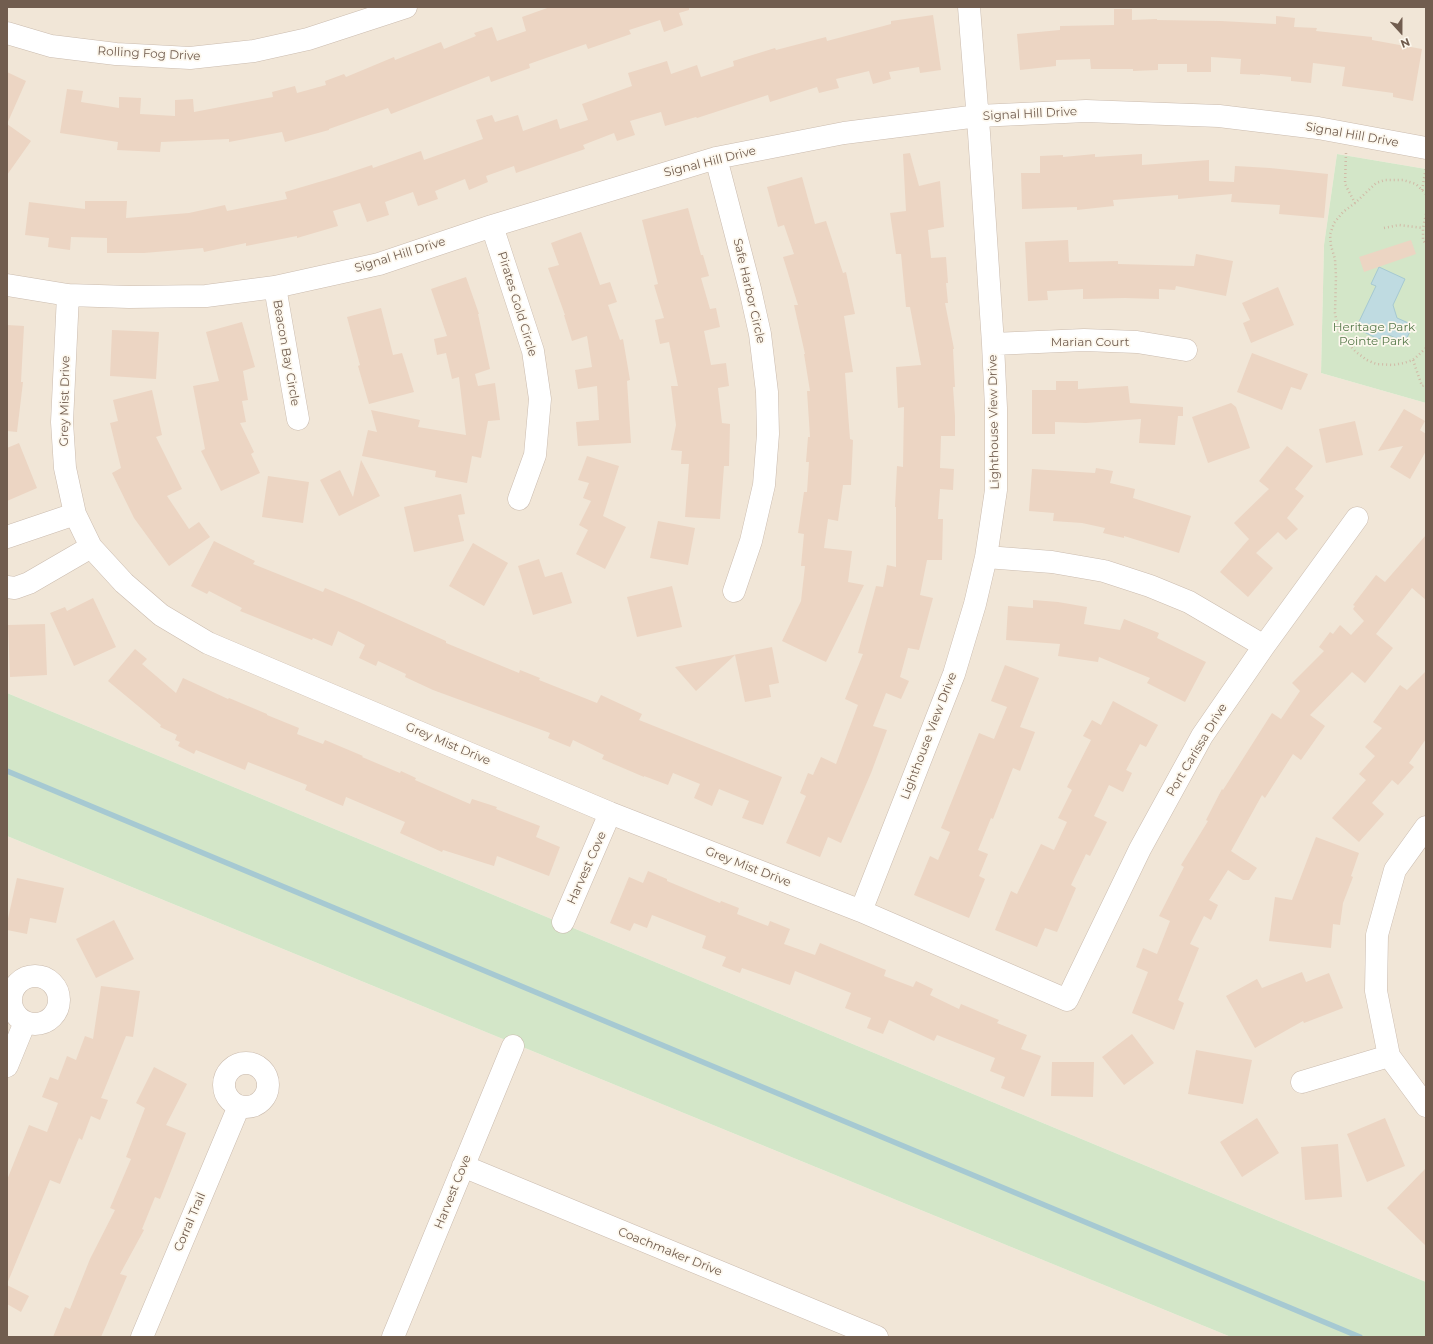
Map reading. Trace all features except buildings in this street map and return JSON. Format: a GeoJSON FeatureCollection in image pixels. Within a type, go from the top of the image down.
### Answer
{"type":"FeatureCollection","features":[{"type":"Feature","properties":{"kind":"street","name":"Rolling Fog Drive"},"geometry":{"type":"LineString","coordinates":[[7,33],[51,46],[116,54],[190,58],[254,51],[308,39],[406,7]]}},
{"type":"Feature","properties":{"kind":"street","name":"Lighthouse View Drive"},"geometry":{"type":"LineString","coordinates":[[862,911],[954,674],[975,604],[986,557],[996,490],[996,408],[993,344],[978,116],[969,7]]}},
{"type":"Feature","properties":{"kind":"street","name":"Signal Hill Drive"},"geometry":{"type":"LineString","coordinates":[[7,285],[68,295],[129,297],[206,296],[275,287],[379,264],[492,226],[716,158],[844,132],[978,116],[1086,111],[1219,116],[1318,128],[1426,148]]}},
{"type":"Feature","properties":{"kind":"street","name":"Safe Harbor Circle"},"geometry":{"type":"LineString","coordinates":[[716,158],[750,289],[760,334],[767,392],[768,434],[764,485],[751,541],[734,591]]}},
{"type":"Feature","properties":{"kind":"street","name":"Pirates Gold Circle"},"geometry":{"type":"LineString","coordinates":[[492,226],[533,351],[540,399],[535,455],[519,499]]}},
{"type":"Feature","properties":{"kind":"street","name":"Beacon Bay Circle"},"geometry":{"type":"LineString","coordinates":[[275,287],[298,419]]}},
{"type":"Feature","properties":{"kind":"street","name":"Grey Mist Drive"},"geometry":{"type":"LineString","coordinates":[[68,295],[62,422],[65,468],[75,514],[91,547],[124,583],[161,615],[208,643],[610,813],[862,911],[1067,1000]]}},
{"type":"Feature","properties":{"kind":"street","name":"Marian Court"},"geometry":{"type":"LineString","coordinates":[[993,344],[1084,340],[1136,342],[1186,350]]}},
{"type":"Feature","properties":{"kind":"street"},"geometry":{"type":"LineString","coordinates":[[7,537],[75,514]]}},
{"type":"Feature","properties":{"kind":"street","name":"Port Carissa Drive"},"geometry":{"type":"LineString","coordinates":[[1067,1000],[1140,849],[1202,736],[1264,646],[1357,518]]}},
{"type":"Feature","properties":{"kind":"street"},"geometry":{"type":"LineString","coordinates":[[7,587],[15,588],[29,583],[91,547]]}},
{"type":"Feature","properties":{"kind":"street"},"geometry":{"type":"LineString","coordinates":[[986,557],[1052,562],[1104,571],[1150,586],[1189,602],[1264,646]]}},
{"type":"Feature","properties":{"kind":"street","name":"Harvest Cove"},"geometry":{"type":"LineString","coordinates":[[563,922],[610,813]]}},
{"type":"Feature","properties":{"kind":"street"},"geometry":{"type":"LineString","coordinates":[[1426,827],[1395,870],[1377,936],[1376,991],[1389,1056],[1426,1106]]}},
{"type":"Feature","properties":{"kind":"street"},"geometry":{"type":"LineString","coordinates":[[7,1066],[25,1022]]}},
{"type":"Feature","properties":{"kind":"street","name":"Harvest Cove"},"geometry":{"type":"LineString","coordinates":[[393,1337],[513,1046]]}},
{"type":"Feature","properties":{"kind":"street"},"geometry":{"type":"LineString","coordinates":[[1302,1082],[1389,1056]]}},
{"type":"Feature","properties":{"kind":"street","name":"Corral Trail"},"geometry":{"type":"LineString","coordinates":[[142,1337],[239,1106]]}},
{"type":"Feature","properties":{"kind":"street","name":"Coachmaker Drive"},"geometry":{"type":"LineString","coordinates":[[463,1166],[877,1337]]}},
{"type":"Feature","properties":{"kind":"path"},"geometry":{"type":"LineString","coordinates":[[1347,150],[1345,184],[1355,203]]}},
{"type":"Feature","properties":{"kind":"path"},"geometry":{"type":"LineString","coordinates":[[1422,190],[1426,165]]}},
{"type":"Feature","properties":{"kind":"path"},"geometry":{"type":"LineString","coordinates":[[1426,194],[1416,184],[1403,180],[1386,180],[1376,183],[1343,212],[1334,223],[1330,234],[1331,246],[1335,259],[1336,313],[1338,329],[1344,340],[1356,352],[1367,360],[1376,364],[1393,365],[1413,360],[1426,348]]}},
{"type":"Feature","properties":{"kind":"path"},"geometry":{"type":"LineString","coordinates":[[1426,214],[1423,228],[1423,240],[1426,244]]}},
{"type":"Feature","properties":{"kind":"path"},"geometry":{"type":"LineString","coordinates":[[1384,228],[1399,225],[1423,228]]}},
{"type":"Feature","properties":{"kind":"path"},"geometry":{"type":"LineString","coordinates":[[1413,360],[1422,386],[1426,385]]}},
{"type":"Feature","properties":{"kind":"shaded area"},"geometry":{"type":"Polygon","coordinates":[[[7,7],[1426,7],[1426,169],[1337,154],[1324,245],[1321,373],[1426,403],[1426,1282],[7,693],[7,7]]]}},
{"type":"Feature","properties":{"kind":"shaded area"},"geometry":{"type":"Polygon","coordinates":[[[7,836],[1231,1337],[7,1337],[7,836]]]}},
{"type":"Feature","properties":{"kind":"green space","name":"Heritage Park Pointe Park"},"geometry":{"type":"Polygon","coordinates":[[[1337,154],[1426,169],[1426,403],[1321,373],[1324,245],[1337,154]]]}},
{"type":"Feature","properties":{"kind":"green space"},"geometry":{"type":"Polygon","coordinates":[[[7,693],[1426,1282],[1426,1337],[1231,1337],[7,836],[7,693]]]}},
{"type":"Feature","properties":{"kind":"water"},"geometry":{"type":"Polygon","coordinates":[[[1379,267],[1405,279],[1393,305],[1397,318],[1413,325],[1405,342],[1389,335],[1378,339],[1356,328],[1376,286],[1371,284],[1379,267]]]}},
{"type":"Feature","properties":{"kind":"waterway"},"geometry":{"type":"LineString","coordinates":[[7,771],[1360,1337]]}}]}
